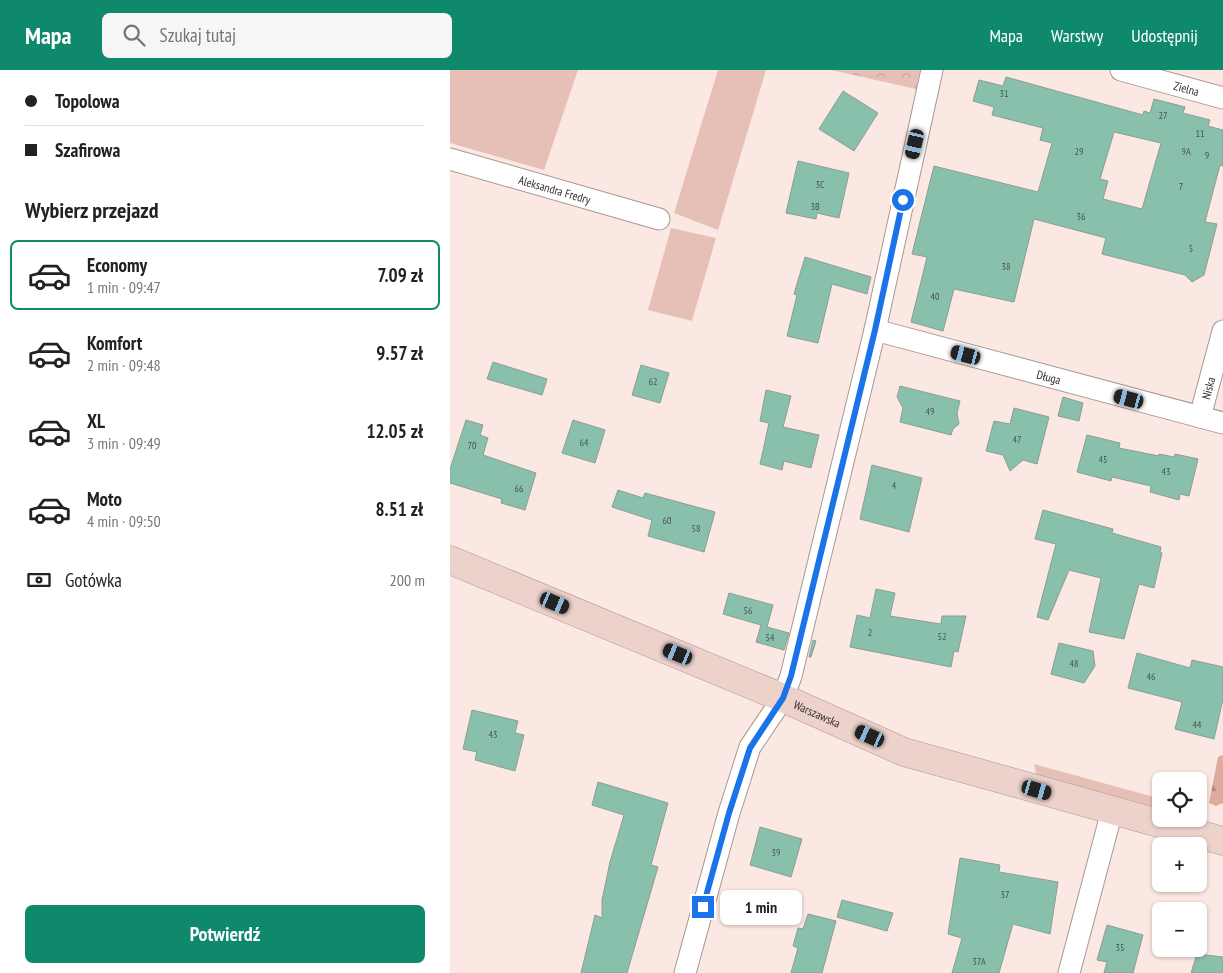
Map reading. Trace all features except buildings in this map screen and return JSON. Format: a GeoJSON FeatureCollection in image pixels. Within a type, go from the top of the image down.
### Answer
{"type":"FeatureCollection","features":[{"type":"Feature","properties":{"kind":"main road","name":"Warszawska"},"geometry":{"type":"LineString","coordinates":[[450,560],[783,698],[904,752],[1223,841]]}},
{"type":"Feature","properties":{"kind":"street"},"geometry":{"type":"LineString","coordinates":[[685,973],[729,813],[750,748],[783,698],[791,676],[875,330],[932,70]]}},
{"type":"Feature","properties":{"kind":"street","name":"Zielna"},"geometry":{"type":"LineString","coordinates":[[1121,70],[1223,98]]}},
{"type":"Feature","properties":{"kind":"street","name":"Aleksandra Fredry"},"geometry":{"type":"LineString","coordinates":[[450,159],[659,219]]}},
{"type":"Feature","properties":{"kind":"street","name":"Długa"},"geometry":{"type":"LineString","coordinates":[[875,330],[1223,423]]}},
{"type":"Feature","properties":{"kind":"street","name":"Niska"},"geometry":{"type":"LineString","coordinates":[[1200,417],[1223,331]]}},
{"type":"Feature","properties":{"kind":"street"},"geometry":{"type":"LineString","coordinates":[[1069,973],[1112,811]]}},
{"type":"Feature","properties":{"kind":"green space"},"geometry":{"type":"Polygon","coordinates":[[[450,70],[578,70],[544,170],[450,143],[450,70]]]}},
{"type":"Feature","properties":{"kind":"green space"},"geometry":{"type":"Polygon","coordinates":[[[718,70],[766,70],[718,230],[674,213],[718,70]]]}},
{"type":"Feature","properties":{"kind":"green space"},"geometry":{"type":"Polygon","coordinates":[[[831,70],[920,70],[916,89],[831,70]]]}},
{"type":"Feature","properties":{"kind":"green space"},"geometry":{"type":"Polygon","coordinates":[[[671,228],[716,238],[692,321],[648,310],[671,228]]]}},
{"type":"Feature","properties":{"kind":"green space"},"geometry":{"type":"Polygon","coordinates":[[[1223,755],[1223,803],[1216,806],[1209,803],[1218,757],[1223,755]]]}},
{"type":"Feature","properties":{"kind":"green space"},"geometry":{"type":"Polygon","coordinates":[[[1034,764],[1152,797],[1152,807],[1037,778],[1034,764]]]}},
{"type":"Feature","properties":{"kind":"route"},"geometry":{"type":"LineString","coordinates":[[703,907],[729,813],[750,748],[777,709],[791,676],[875,330],[903,200]]}}]}
